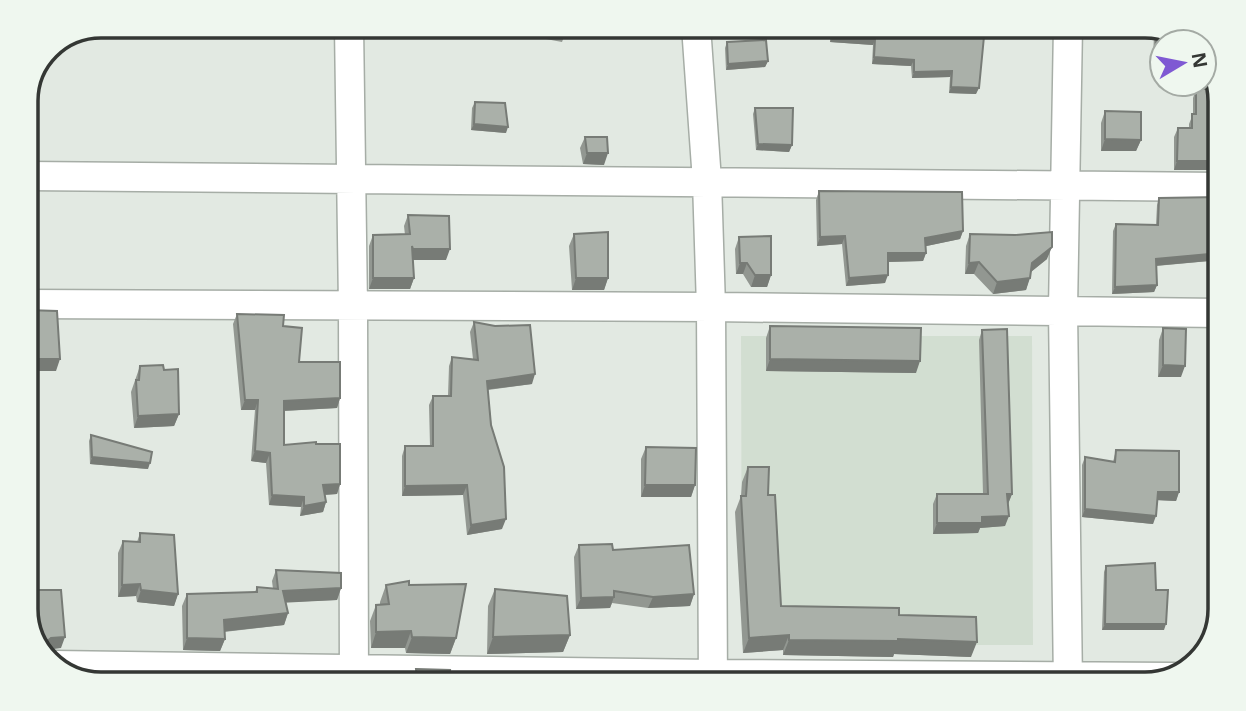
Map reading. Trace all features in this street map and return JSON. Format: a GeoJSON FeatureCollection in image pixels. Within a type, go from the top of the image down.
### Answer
{"type":"FeatureCollection","features":[{"type":"Feature","properties":{"kind":"street"},"geometry":{"type":"LineString","coordinates":[[349,38],[354,672]]}},
{"type":"Feature","properties":{"kind":"street"},"geometry":{"type":"LineString","coordinates":[[697,38],[707,181],[713,672]]}},
{"type":"Feature","properties":{"kind":"street"},"geometry":{"type":"LineString","coordinates":[[1068,38],[1063,310],[1068,672]]}},
{"type":"Feature","properties":{"kind":"street"},"geometry":{"type":"LineString","coordinates":[[39,176],[1207,187]]}},
{"type":"Feature","properties":{"kind":"street"},"geometry":{"type":"LineString","coordinates":[[39,304],[1207,313]]}},
{"type":"Feature","properties":{"kind":"street"},"geometry":{"type":"LineString","coordinates":[[74,666],[229,672]]}},
{"type":"Feature","properties":{"kind":"shaded area"},"geometry":{"type":"Polygon","coordinates":[[[741,336],[1032,336],[1033,645],[742,645],[741,336]]]}},
{"type":"Feature","properties":{"kind":"building"},"geometry":{"type":"Polygon","coordinates":[[[861,38],[984,38],[979,88],[951,87],[952,71],[914,72],[914,60],[874,57],[875,39],[861,38]]]}},
{"type":"Feature","properties":{"kind":"building"},"geometry":{"type":"Polygon","coordinates":[[[766,40],[768,61],[728,64],[727,42],[766,40]]]}},
{"type":"Feature","properties":{"kind":"building"},"geometry":{"type":"Polygon","coordinates":[[[1196,98],[1207,98],[1207,161],[1177,161],[1178,128],[1192,128],[1192,114],[1196,114],[1196,98]]]}},
{"type":"Feature","properties":{"kind":"building"},"geometry":{"type":"Polygon","coordinates":[[[475,102],[505,103],[508,127],[474,124],[475,102]]]}},
{"type":"Feature","properties":{"kind":"building"},"geometry":{"type":"Polygon","coordinates":[[[755,108],[793,108],[792,145],[758,144],[755,108]]]}},
{"type":"Feature","properties":{"kind":"building"},"geometry":{"type":"Polygon","coordinates":[[[1105,111],[1141,112],[1141,140],[1105,139],[1105,111]]]}},
{"type":"Feature","properties":{"kind":"building"},"geometry":{"type":"Polygon","coordinates":[[[585,137],[607,137],[608,153],[587,153],[585,137]]]}},
{"type":"Feature","properties":{"kind":"building"},"geometry":{"type":"Polygon","coordinates":[[[819,191],[962,192],[963,231],[925,238],[926,253],[888,253],[888,275],[849,278],[845,236],[820,237],[819,191]]]}},
{"type":"Feature","properties":{"kind":"building"},"geometry":{"type":"Polygon","coordinates":[[[1207,197],[1207,254],[1156,259],[1157,285],[1115,287],[1116,224],[1158,225],[1159,198],[1207,197]]]}},
{"type":"Feature","properties":{"kind":"building"},"geometry":{"type":"Polygon","coordinates":[[[408,215],[449,216],[450,249],[413,249],[412,246],[414,278],[373,278],[373,235],[410,234],[408,215]]]}},
{"type":"Feature","properties":{"kind":"building"},"geometry":{"type":"Polygon","coordinates":[[[608,232],[608,278],[576,278],[574,234],[608,232]]]}},
{"type":"Feature","properties":{"kind":"building"},"geometry":{"type":"Polygon","coordinates":[[[1052,232],[1052,247],[1032,263],[1030,278],[997,282],[979,262],[969,263],[970,234],[1052,232]]]}},
{"type":"Feature","properties":{"kind":"building"},"geometry":{"type":"Polygon","coordinates":[[[771,236],[771,275],[755,275],[747,263],[740,263],[739,237],[771,236]]]}},
{"type":"Feature","properties":{"kind":"building"},"geometry":{"type":"Polygon","coordinates":[[[39,310],[57,311],[60,359],[39,359],[39,310]]]}},
{"type":"Feature","properties":{"kind":"building"},"geometry":{"type":"Polygon","coordinates":[[[237,314],[284,315],[283,326],[302,328],[299,362],[340,362],[340,398],[284,401],[284,445],[316,442],[340,444],[340,484],[323,485],[326,502],[304,506],[304,497],[272,495],[270,453],[255,451],[258,400],[245,400],[237,314]]]}},
{"type":"Feature","properties":{"kind":"building"},"geometry":{"type":"Polygon","coordinates":[[[474,322],[495,326],[530,325],[535,374],[487,381],[491,425],[504,467],[506,519],[471,525],[467,485],[405,486],[405,446],[433,446],[433,396],[451,396],[452,357],[478,360],[474,322]]]}},
{"type":"Feature","properties":{"kind":"building"},"geometry":{"type":"Polygon","coordinates":[[[770,326],[921,328],[920,361],[770,359],[770,326]]]}},
{"type":"Feature","properties":{"kind":"building"},"geometry":{"type":"Polygon","coordinates":[[[1163,328],[1186,329],[1185,366],[1163,365],[1163,328]]]}},
{"type":"Feature","properties":{"kind":"building"},"geometry":{"type":"Polygon","coordinates":[[[1007,329],[1012,494],[1007,494],[1009,516],[982,517],[982,523],[937,523],[937,494],[988,494],[982,330],[1007,329]]]}},
{"type":"Feature","properties":{"kind":"building"},"geometry":{"type":"Polygon","coordinates":[[[163,365],[164,370],[178,369],[179,414],[138,416],[136,380],[139,380],[140,366],[163,365]]]}},
{"type":"Feature","properties":{"kind":"building"},"geometry":{"type":"Polygon","coordinates":[[[91,435],[152,452],[150,463],[92,457],[91,435]]]}},
{"type":"Feature","properties":{"kind":"building"},"geometry":{"type":"Polygon","coordinates":[[[646,447],[696,448],[695,485],[645,485],[646,447]]]}},
{"type":"Feature","properties":{"kind":"building"},"geometry":{"type":"Polygon","coordinates":[[[1116,450],[1179,451],[1179,492],[1158,492],[1156,516],[1085,509],[1085,457],[1115,462],[1116,450]]]}},
{"type":"Feature","properties":{"kind":"building"},"geometry":{"type":"Polygon","coordinates":[[[748,467],[769,467],[768,495],[775,495],[781,606],[899,608],[899,615],[976,617],[977,642],[898,639],[789,640],[789,635],[749,638],[741,496],[746,496],[748,467]]]}},
{"type":"Feature","properties":{"kind":"building"},"geometry":{"type":"Polygon","coordinates":[[[140,533],[174,535],[178,594],[141,590],[140,584],[122,585],[123,541],[140,542],[140,533]]]}},
{"type":"Feature","properties":{"kind":"building"},"geometry":{"type":"Polygon","coordinates":[[[612,544],[613,550],[689,545],[694,594],[653,597],[614,591],[614,597],[581,598],[579,545],[612,544]]]}},
{"type":"Feature","properties":{"kind":"building"},"geometry":{"type":"Polygon","coordinates":[[[1155,563],[1156,590],[1168,590],[1166,624],[1105,624],[1106,566],[1155,563]]]}},
{"type":"Feature","properties":{"kind":"building"},"geometry":{"type":"Polygon","coordinates":[[[276,570],[341,573],[341,588],[283,591],[288,613],[224,620],[225,639],[187,638],[187,594],[257,592],[257,587],[278,589],[276,570]]]}},
{"type":"Feature","properties":{"kind":"building"},"geometry":{"type":"Polygon","coordinates":[[[409,581],[409,585],[466,584],[456,638],[412,637],[411,631],[376,632],[376,605],[389,604],[386,585],[409,581]]]}},
{"type":"Feature","properties":{"kind":"building"},"geometry":{"type":"Polygon","coordinates":[[[495,589],[567,596],[570,635],[493,637],[495,589]]]}},
{"type":"Feature","properties":{"kind":"building"},"geometry":{"type":"Polygon","coordinates":[[[39,590],[61,590],[65,637],[47,641],[40,621],[39,590]]]}},
{"type":"Feature","properties":{"kind":"building"},"geometry":{"type":"Polygon","coordinates":[[[416,669],[450,670],[450,672],[416,672],[416,669]]]}}]}
